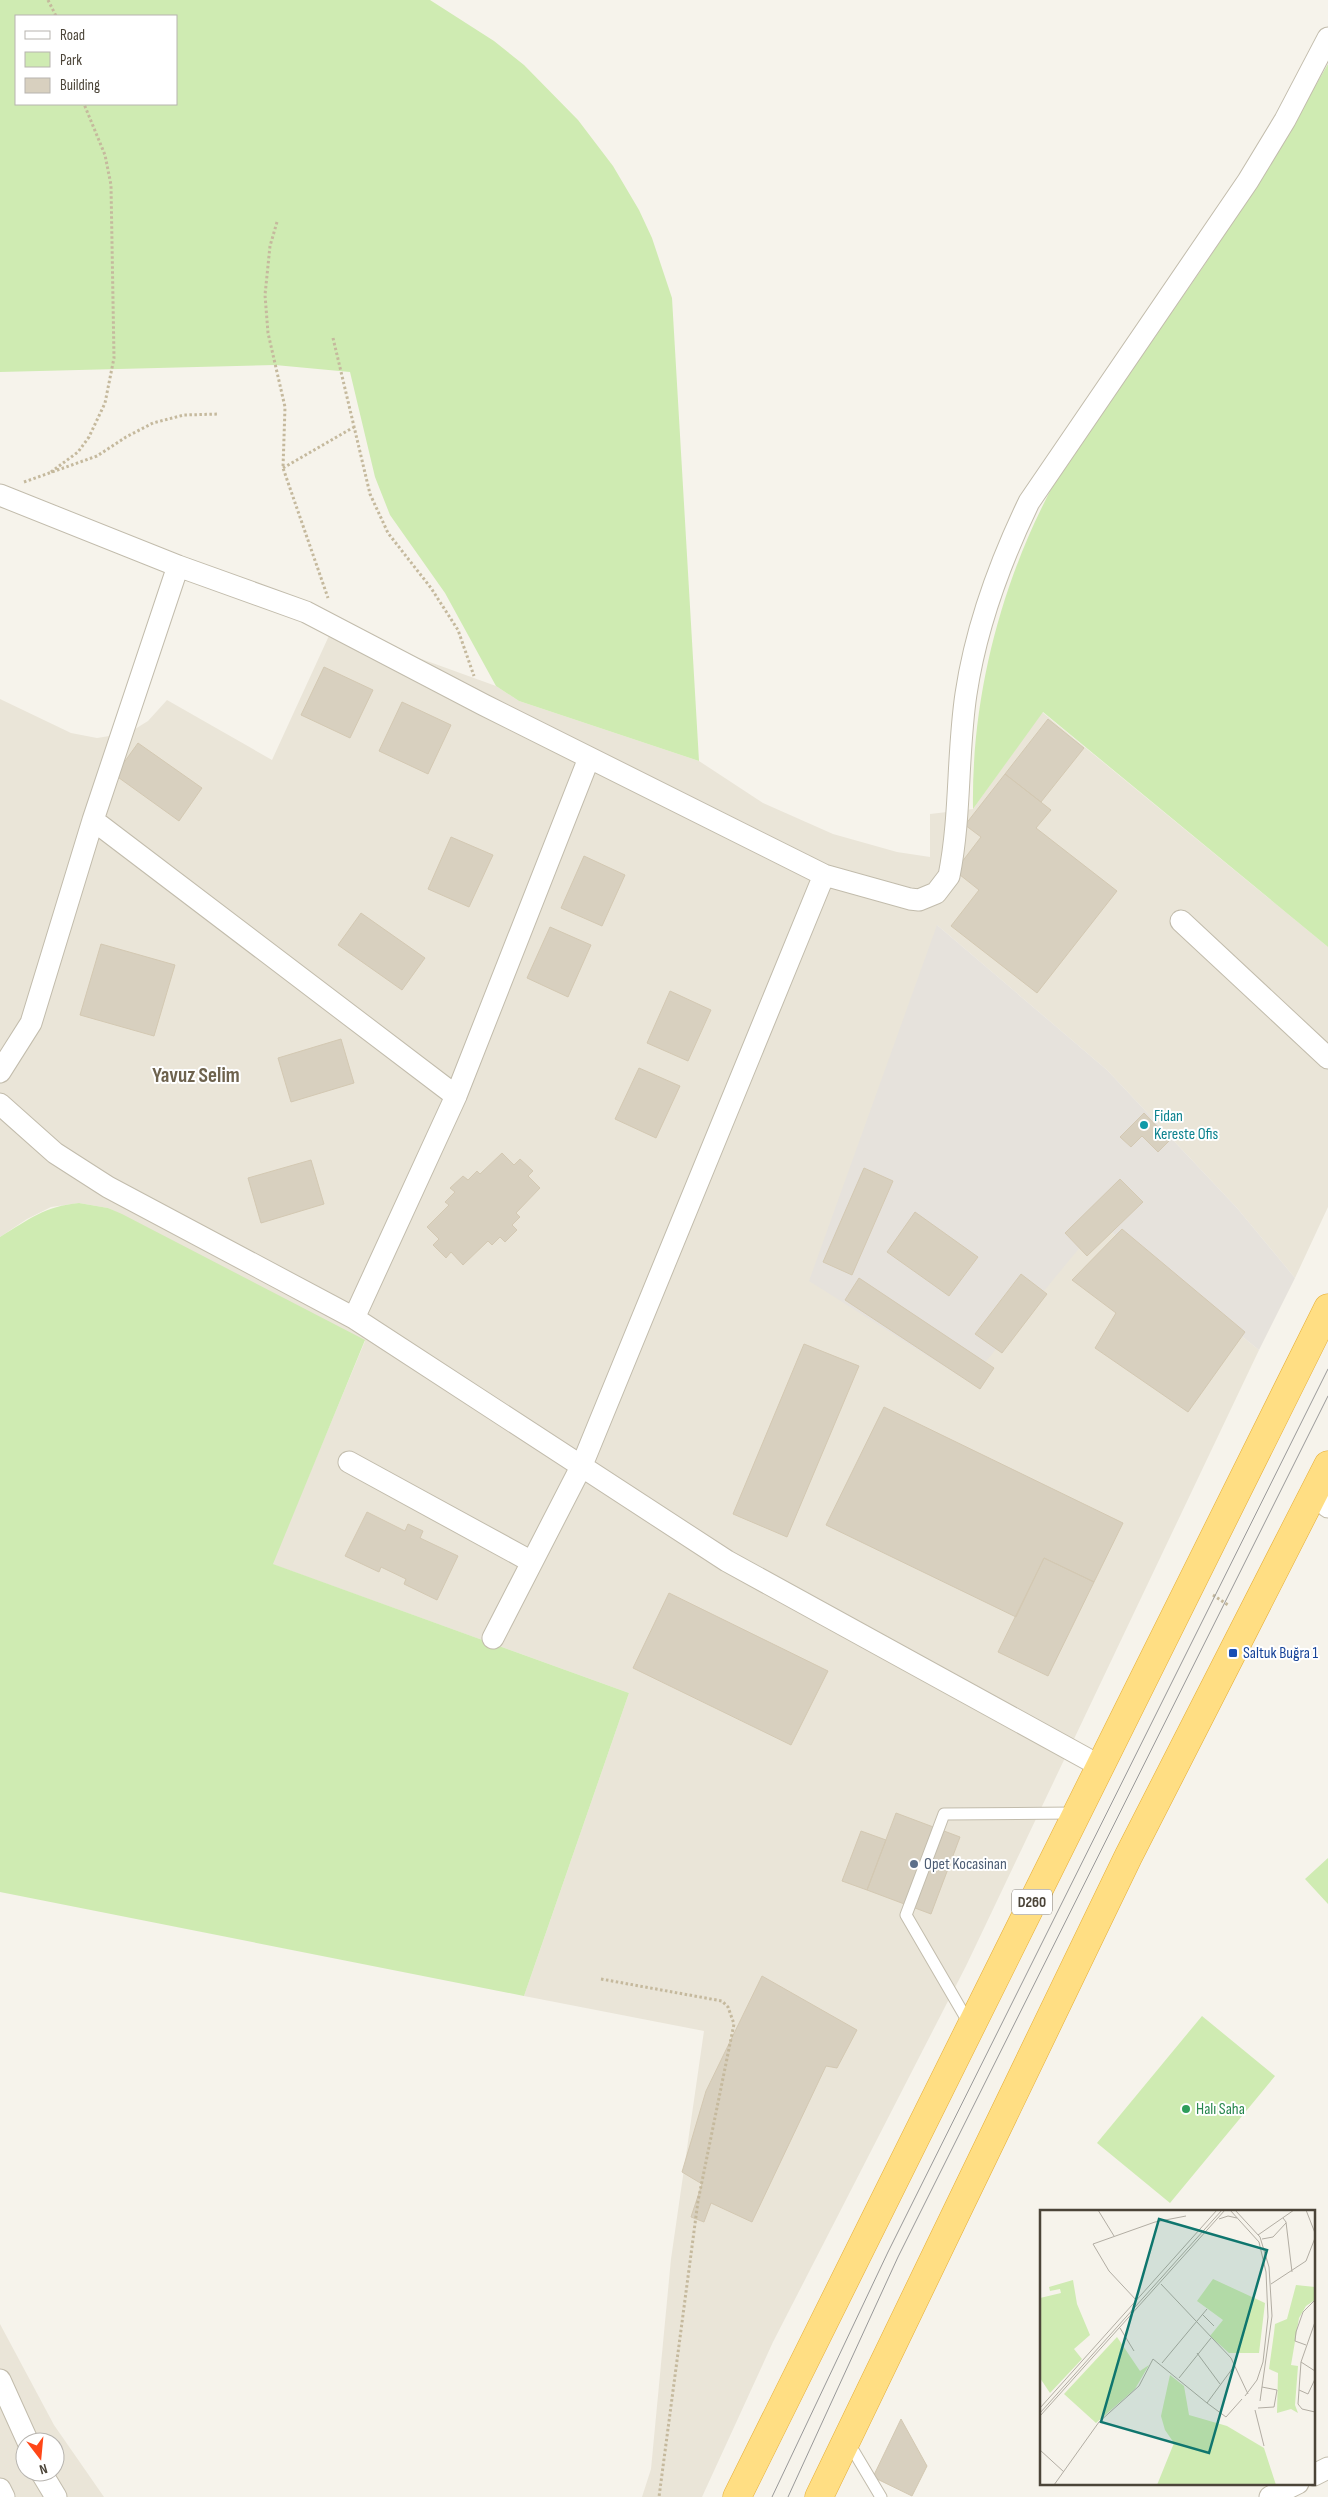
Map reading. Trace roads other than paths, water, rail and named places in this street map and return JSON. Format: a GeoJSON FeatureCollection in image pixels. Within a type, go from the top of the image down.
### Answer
{"type":"FeatureCollection","features":[{"type":"Feature","properties":{"kind":"highway","name":"D260"},"geometry":{"type":"LineString","coordinates":[[737,2497],[1328,1308]]}},
{"type":"Feature","properties":{"kind":"highway"},"geometry":{"type":"LineString","coordinates":[[819,2497],[1128,1857],[1250,1620],[1321,1501],[1328,1465]]}},
{"type":"Feature","properties":{"kind":"street"},"geometry":{"type":"LineString","coordinates":[[9,490],[178,566],[306,612],[484,705],[824,875],[910,899],[928,898],[944,885],[951,865],[966,694],[986,611],[1012,538],[1029,502],[1248,181],[1285,120],[1328,38]]}},
{"type":"Feature","properties":{"kind":"street"},"geometry":{"type":"LineString","coordinates":[[0,1072],[31,1023],[93,820],[178,566]]}},
{"type":"Feature","properties":{"kind":"street"},"geometry":{"type":"LineString","coordinates":[[354,1318],[456,1096],[589,758]]}},
{"type":"Feature","properties":{"kind":"street"},"geometry":{"type":"LineString","coordinates":[[93,820],[456,1096]]}},
{"type":"Feature","properties":{"kind":"street"},"geometry":{"type":"LineString","coordinates":[[493,1638],[582,1465],[824,875]]}},
{"type":"Feature","properties":{"kind":"street"},"geometry":{"type":"LineString","coordinates":[[1181,921],[1328,1058]]}},
{"type":"Feature","properties":{"kind":"street"},"geometry":{"type":"LineString","coordinates":[[0,1104],[56,1152],[108,1188],[354,1318],[727,1560],[1100,1766]]}},
{"type":"Feature","properties":{"kind":"street"},"geometry":{"type":"LineString","coordinates":[[349,1462],[532,1562]]}},
{"type":"Feature","properties":{"kind":"street"},"geometry":{"type":"LineString","coordinates":[[0,2380],[23,2432]]}},
{"type":"Feature","properties":{"kind":"street"},"geometry":{"type":"LineString","coordinates":[[1316,2474],[1328,2468]]}},
{"type":"Feature","properties":{"kind":"street"},"geometry":{"type":"LineString","coordinates":[[48,2482],[56,2497]]}},
{"type":"Feature","properties":{"kind":"street"},"geometry":{"type":"LineString","coordinates":[[1270,2497],[1296,2484]]}},
{"type":"Feature","properties":{"kind":"street"},"geometry":{"type":"LineString","coordinates":[[0,2489],[4,2497]]}},
{"type":"Feature","properties":{"kind":"lane"},"geometry":{"type":"LineString","coordinates":[[970,2025],[906,1914],[944,1814],[1078,1813]]}},
{"type":"Feature","properties":{"kind":"lane"},"geometry":{"type":"LineString","coordinates":[[846,2438],[881,2497]]}},
{"type":"Feature","properties":{"kind":"tram line"},"geometry":{"type":"LineString","coordinates":[[772,2497],[888,2252],[1328,1369]]}},
{"type":"Feature","properties":{"kind":"tram line"},"geometry":{"type":"LineString","coordinates":[[788,2497],[898,2257],[1328,1396]]}},
{"type":"Feature","properties":{"kind":"place","name":"Fidan Kereste Ofis"},"geometry":{"type":"Point","coordinates":[1144,1125]}},
{"type":"Feature","properties":{"kind":"place","name":"Saltuk Buğra 1"},"geometry":{"type":"Point","coordinates":[1233,1653]}},
{"type":"Feature","properties":{"kind":"place","name":"Opet Kocasinan"},"geometry":{"type":"Point","coordinates":[914,1864]}},
{"type":"Feature","properties":{"kind":"place","name":"Halı Saha"},"geometry":{"type":"Point","coordinates":[1186,2109]}},
{"type":"Feature","properties":{"kind":"district","name":"Yavuz Selim"},"geometry":{"type":"Point","coordinates":[196,1075]}}]}
